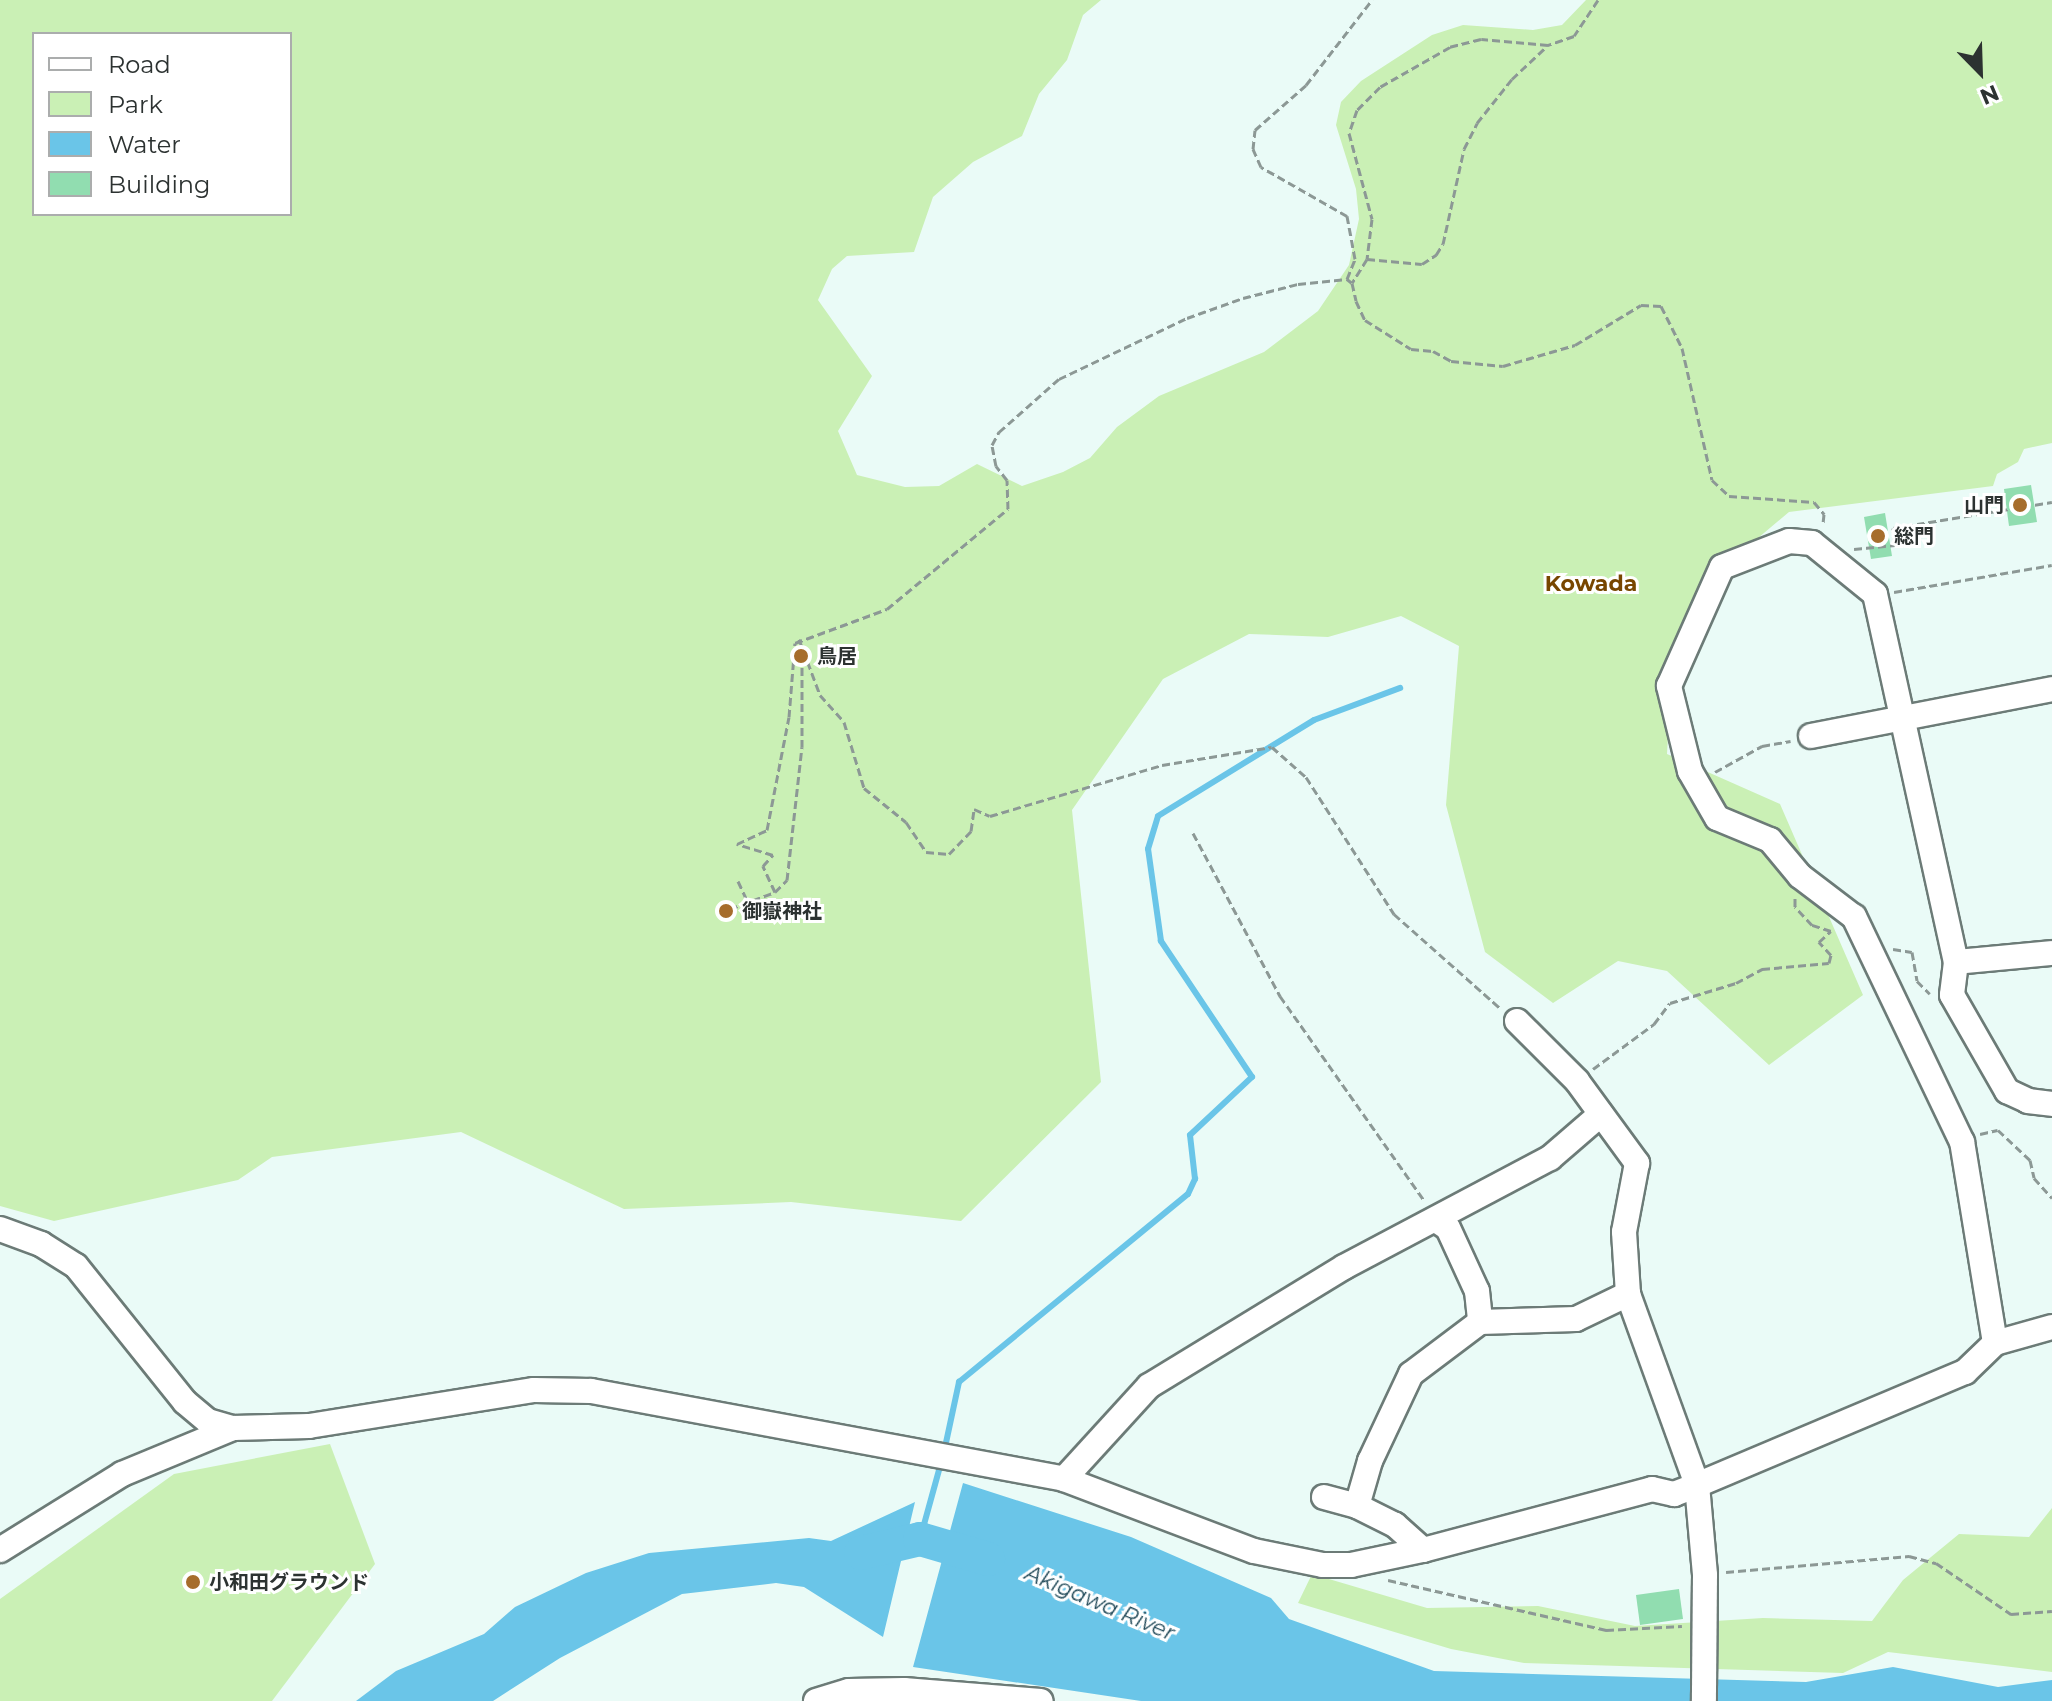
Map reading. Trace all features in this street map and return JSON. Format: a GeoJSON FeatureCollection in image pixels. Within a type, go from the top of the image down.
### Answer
{"type":"FeatureCollection","features":[{"type":"Feature","properties":{"kind":"street"},"geometry":{"type":"LineString","coordinates":[[1995,1343],[1962,1142],[1854,917],[1815,890],[1770,840],[1717,818],[1690,771],[1669,686],[1698,611],[1722,567],[1789,541],[1816,548],[1882,593],[1903,719],[1956,962],[1952,995],[2007,1091],[2028,1101],[2052,1104]]}},
{"type":"Feature","properties":{"kind":"street"},"geometry":{"type":"LineString","coordinates":[[1811,736],[2052,689]]}},
{"type":"Feature","properties":{"kind":"street"},"geometry":{"type":"LineString","coordinates":[[1956,962],[2052,953]]}},
{"type":"Feature","properties":{"kind":"street"},"geometry":{"type":"LineString","coordinates":[[1517,1021],[1577,1081],[1637,1163],[1624,1232],[1628,1294],[1697,1485],[1965,1372],[1995,1343],[2052,1327]]}},
{"type":"Feature","properties":{"kind":"street"},"geometry":{"type":"LineString","coordinates":[[1064,1479],[1149,1386],[1208,1355],[1294,1296],[1550,1158],[1601,1114]]}},
{"type":"Feature","properties":{"kind":"street"},"geometry":{"type":"LineString","coordinates":[[1436,1220],[1448,1228],[1477,1291],[1480,1322]]}},
{"type":"Feature","properties":{"kind":"street"},"geometry":{"type":"LineString","coordinates":[[0,1229],[41,1244],[76,1266],[192,1409],[233,1428]]}},
{"type":"Feature","properties":{"kind":"street"},"geometry":{"type":"LineString","coordinates":[[1357,1506],[1370,1461],[1411,1374],[1480,1322],[1576,1319],[1628,1294]]}},
{"type":"Feature","properties":{"kind":"street"},"geometry":{"type":"LineString","coordinates":[[0,1550],[122,1474],[233,1428],[285,1428],[534,1390],[577,1390],[1064,1479],[1254,1551],[1301,1562],[1351,1565],[1423,1550],[1652,1489],[1674,1494],[1697,1485],[1705,1575],[1704,1701]]}},
{"type":"Feature","properties":{"kind":"street"},"geometry":{"type":"LineString","coordinates":[[1324,1497],[1357,1506],[1395,1525],[1423,1550]]}},
{"type":"Feature","properties":{"kind":"street"},"geometry":{"type":"LineString","coordinates":[[828,1699],[904,1690],[1041,1701]]}},
{"type":"Feature","properties":{"kind":"path"},"geometry":{"type":"LineString","coordinates":[[1347,279],[1355,259],[1347,216],[1261,167],[1253,149],[1255,130],[1306,85],[1372,0]]}},
{"type":"Feature","properties":{"kind":"path"},"geometry":{"type":"LineString","coordinates":[[1352,283],[1367,259],[1372,219],[1349,133],[1357,110],[1380,87],[1450,47],[1481,39],[1548,45],[1574,36],[1598,0]]}},
{"type":"Feature","properties":{"kind":"path"},"geometry":{"type":"LineString","coordinates":[[1367,259],[1422,264],[1436,255],[1443,244],[1464,149],[1477,123],[1512,79],[1548,45]]}},
{"type":"Feature","properties":{"kind":"path"},"geometry":{"type":"LineString","coordinates":[[799,639],[887,609],[1008,509],[1007,480],[996,466],[992,445],[999,432],[1059,379],[1187,318],[1243,298],[1298,284],[1347,279],[1352,283],[1365,320],[1411,349],[1433,351],[1451,361],[1503,366],[1575,345],[1641,305],[1661,306],[1682,348],[1712,480],[1729,496],[1814,502],[1824,514],[1816,548],[1895,545],[1893,528],[2052,502]]}},
{"type":"Feature","properties":{"kind":"path"},"geometry":{"type":"LineString","coordinates":[[1882,593],[2052,565]]}},
{"type":"Feature","properties":{"kind":"path"},"geometry":{"type":"LineString","coordinates":[[799,639],[820,695],[844,722],[864,788],[906,822],[926,852],[949,854],[971,831],[974,809],[990,816],[1105,779],[1255,746],[1287,756],[1306,777],[1394,914],[1456,974],[1517,1021]]}},
{"type":"Feature","properties":{"kind":"path"},"geometry":{"type":"LineString","coordinates":[[775,892],[763,866],[773,855],[737,844],[767,830],[799,639]]}},
{"type":"Feature","properties":{"kind":"path"},"geometry":{"type":"LineString","coordinates":[[730,909],[775,892],[787,880],[802,747],[802,646]]}},
{"type":"Feature","properties":{"kind":"path"},"geometry":{"type":"LineString","coordinates":[[1701,794],[1718,768],[1762,746],[1811,736]]}},
{"type":"Feature","properties":{"kind":"path"},"geometry":{"type":"LineString","coordinates":[[1193,833],[1280,996],[1402,1163],[1436,1220]]}},
{"type":"Feature","properties":{"kind":"path"},"geometry":{"type":"LineString","coordinates":[[738,881],[748,902]]}},
{"type":"Feature","properties":{"kind":"path"},"geometry":{"type":"LineString","coordinates":[[1577,1081],[1654,1024],[1670,1003],[1736,983],[1762,969],[1829,963],[1831,955],[1819,942],[1831,931],[1812,925],[1795,907],[1802,890],[1815,890]]}},
{"type":"Feature","properties":{"kind":"path"},"geometry":{"type":"LineString","coordinates":[[1871,956],[1904,947],[1912,952],[1917,981],[1940,999],[1952,995]]}},
{"type":"Feature","properties":{"kind":"path"},"geometry":{"type":"LineString","coordinates":[[1962,1142],[1998,1130],[2030,1160],[2034,1178],[2052,1198]]}},
{"type":"Feature","properties":{"kind":"path"},"geometry":{"type":"LineString","coordinates":[[1705,1575],[1909,1556],[1936,1563],[2011,1614],[2052,1611]]}},
{"type":"Feature","properties":{"kind":"path"},"geometry":{"type":"LineString","coordinates":[[1351,1565],[1380,1579],[1606,1630],[1643,1631],[1705,1622]]}},
{"type":"Feature","properties":{"kind":"green space"},"geometry":{"type":"Polygon","coordinates":[[[0,0],[1101,0],[1083,15],[1067,60],[1039,94],[1022,136],[973,162],[933,197],[914,252],[847,256],[832,269],[818,300],[872,376],[838,431],[857,475],[905,487],[939,486],[977,464],[1022,486],[1063,472],[1090,458],[1117,427],[1159,396],[1264,352],[1318,311],[1349,265],[1359,219],[1356,189],[1336,125],[1341,102],[1361,81],[1432,35],[1463,25],[1533,30],[1562,25],[1586,0],[2052,0],[2052,443],[2024,449],[2018,462],[1997,474],[1993,486],[1789,512],[1701,586],[1672,661],[1667,754],[1780,804],[1863,995],[1769,1065],[1667,971],[1618,961],[1553,1003],[1485,952],[1446,805],[1459,646],[1401,616],[1328,637],[1249,634],[1163,679],[1072,810],[1101,1082],[961,1221],[791,1202],[624,1209],[461,1132],[272,1157],[238,1180],[54,1221],[0,1206],[0,0]]]}},
{"type":"Feature","properties":{"kind":"green space","name":"小和田グラウンド"},"geometry":{"type":"Polygon","coordinates":[[[330,1444],[375,1564],[272,1701],[0,1701],[0,1599],[174,1474],[330,1444]]]}},
{"type":"Feature","properties":{"kind":"green space"},"geometry":{"type":"Polygon","coordinates":[[[2052,1508],[2052,1672],[1888,1652],[1843,1673],[1524,1663],[1451,1649],[1298,1603],[1312,1574],[1427,1608],[1538,1606],[1635,1626],[1763,1618],[1872,1621],[1903,1580],[1959,1534],[2029,1537],[2052,1508]]]}},
{"type":"Feature","properties":{"kind":"water"},"geometry":{"type":"Polygon","coordinates":[[[963,1483],[1131,1537],[1271,1598],[1289,1619],[1434,1671],[1806,1682],[1893,1667],[1998,1687],[2052,1680],[2052,1701],[1141,1701],[913,1667],[963,1483]]]}},
{"type":"Feature","properties":{"kind":"water"},"geometry":{"type":"Polygon","coordinates":[[[915,1502],[883,1637],[804,1587],[776,1583],[682,1594],[560,1658],[493,1701],[356,1701],[396,1671],[484,1634],[515,1607],[586,1573],[649,1553],[809,1538],[831,1541],[915,1502]]]}},
{"type":"Feature","properties":{"kind":"building","name":"山門"},"geometry":{"type":"Polygon","coordinates":[[[2031,485],[2037,522],[2009,526],[2004,489],[2031,485]]]}},
{"type":"Feature","properties":{"kind":"building","name":"総門"},"geometry":{"type":"Polygon","coordinates":[[[1885,513],[1892,556],[1871,559],[1864,517],[1885,513]]]}},
{"type":"Feature","properties":{"kind":"building"},"geometry":{"type":"Polygon","coordinates":[[[1679,1589],[1683,1619],[1640,1625],[1636,1595],[1679,1589]]]}},
{"type":"Feature","properties":{"kind":"waterway"},"geometry":{"type":"LineString","coordinates":[[944,1452],[959,1382],[1188,1194],[1195,1179],[1190,1135],[1252,1077],[1161,941],[1148,849],[1158,816],[1314,720],[1400,688]]}},
{"type":"Feature","properties":{"kind":"waterway"},"geometry":{"type":"LineString","coordinates":[[920,1539],[941,1463]]}},
{"type":"Feature","properties":{"kind":"waterway","name":"Akigawa River"},"geometry":{"type":"LineString","coordinates":[[861,1553],[920,1539],[988,1559]]}},
{"type":"Feature","properties":{"kind":"place","name":"山門"},"geometry":{"type":"Point","coordinates":[2020,505]}},
{"type":"Feature","properties":{"kind":"place","name":"総門"},"geometry":{"type":"Point","coordinates":[1878,536]}},
{"type":"Feature","properties":{"kind":"place","name":"鳥居"},"geometry":{"type":"Point","coordinates":[801,656]}},
{"type":"Feature","properties":{"kind":"place","name":"御嶽神社"},"geometry":{"type":"Point","coordinates":[726,911]}},
{"type":"Feature","properties":{"kind":"place","name":"小和田グラウンド"},"geometry":{"type":"Point","coordinates":[193,1582]}},
{"type":"Feature","properties":{"kind":"district","name":"Kowada"},"geometry":{"type":"Point","coordinates":[1591,584]}}]}
